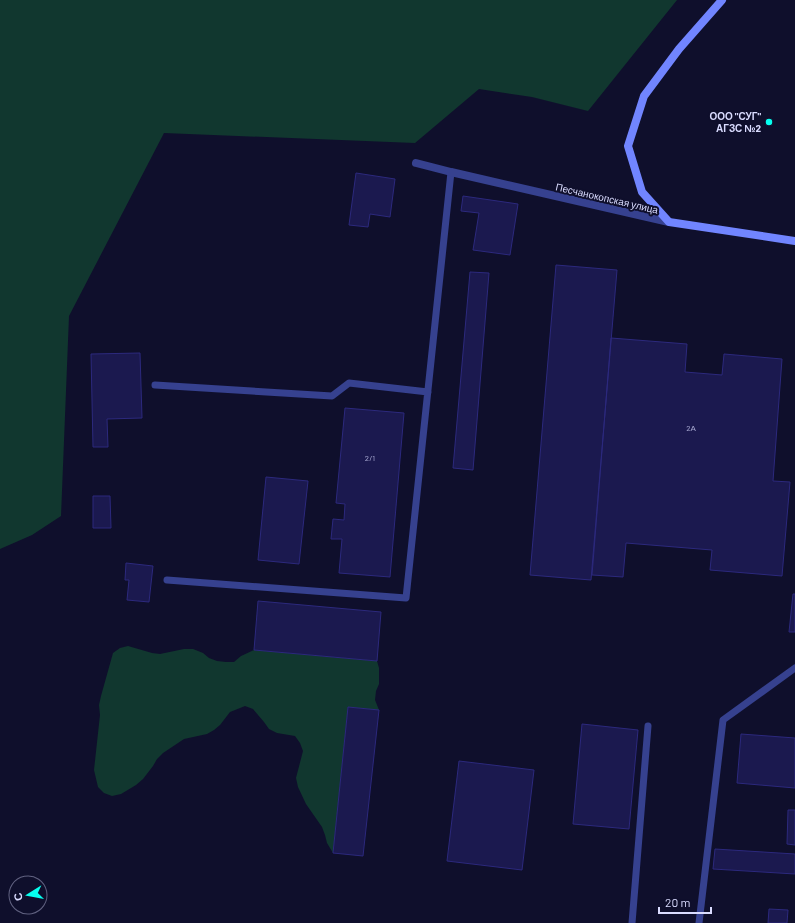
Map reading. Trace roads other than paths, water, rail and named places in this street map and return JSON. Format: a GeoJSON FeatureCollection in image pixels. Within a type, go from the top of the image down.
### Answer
{"type":"FeatureCollection","features":[{"type":"Feature","properties":{"kind":"street"},"geometry":{"type":"LineString","coordinates":[[669,222],[642,192],[628,146],[644,96],[679,49],[722,0]]}},
{"type":"Feature","properties":{"kind":"street","name":"Песчанокопская улица"},"geometry":{"type":"LineString","coordinates":[[416,163],[669,222],[795,241]]}},
{"type":"Feature","properties":{"kind":"lane"},"geometry":{"type":"LineString","coordinates":[[167,580],[406,598],[451,172]]}},
{"type":"Feature","properties":{"kind":"lane"},"geometry":{"type":"LineString","coordinates":[[155,385],[332,396],[349,383],[428,392]]}},
{"type":"Feature","properties":{"kind":"lane"},"geometry":{"type":"LineString","coordinates":[[700,923],[723,720],[795,668]]}},
{"type":"Feature","properties":{"kind":"lane"},"geometry":{"type":"LineString","coordinates":[[632,923],[648,726]]}},
{"type":"Feature","properties":{"kind":"place","name":"ООО \"СУГ\" АГЗС №2"},"geometry":{"type":"Point","coordinates":[769,122]}}]}
